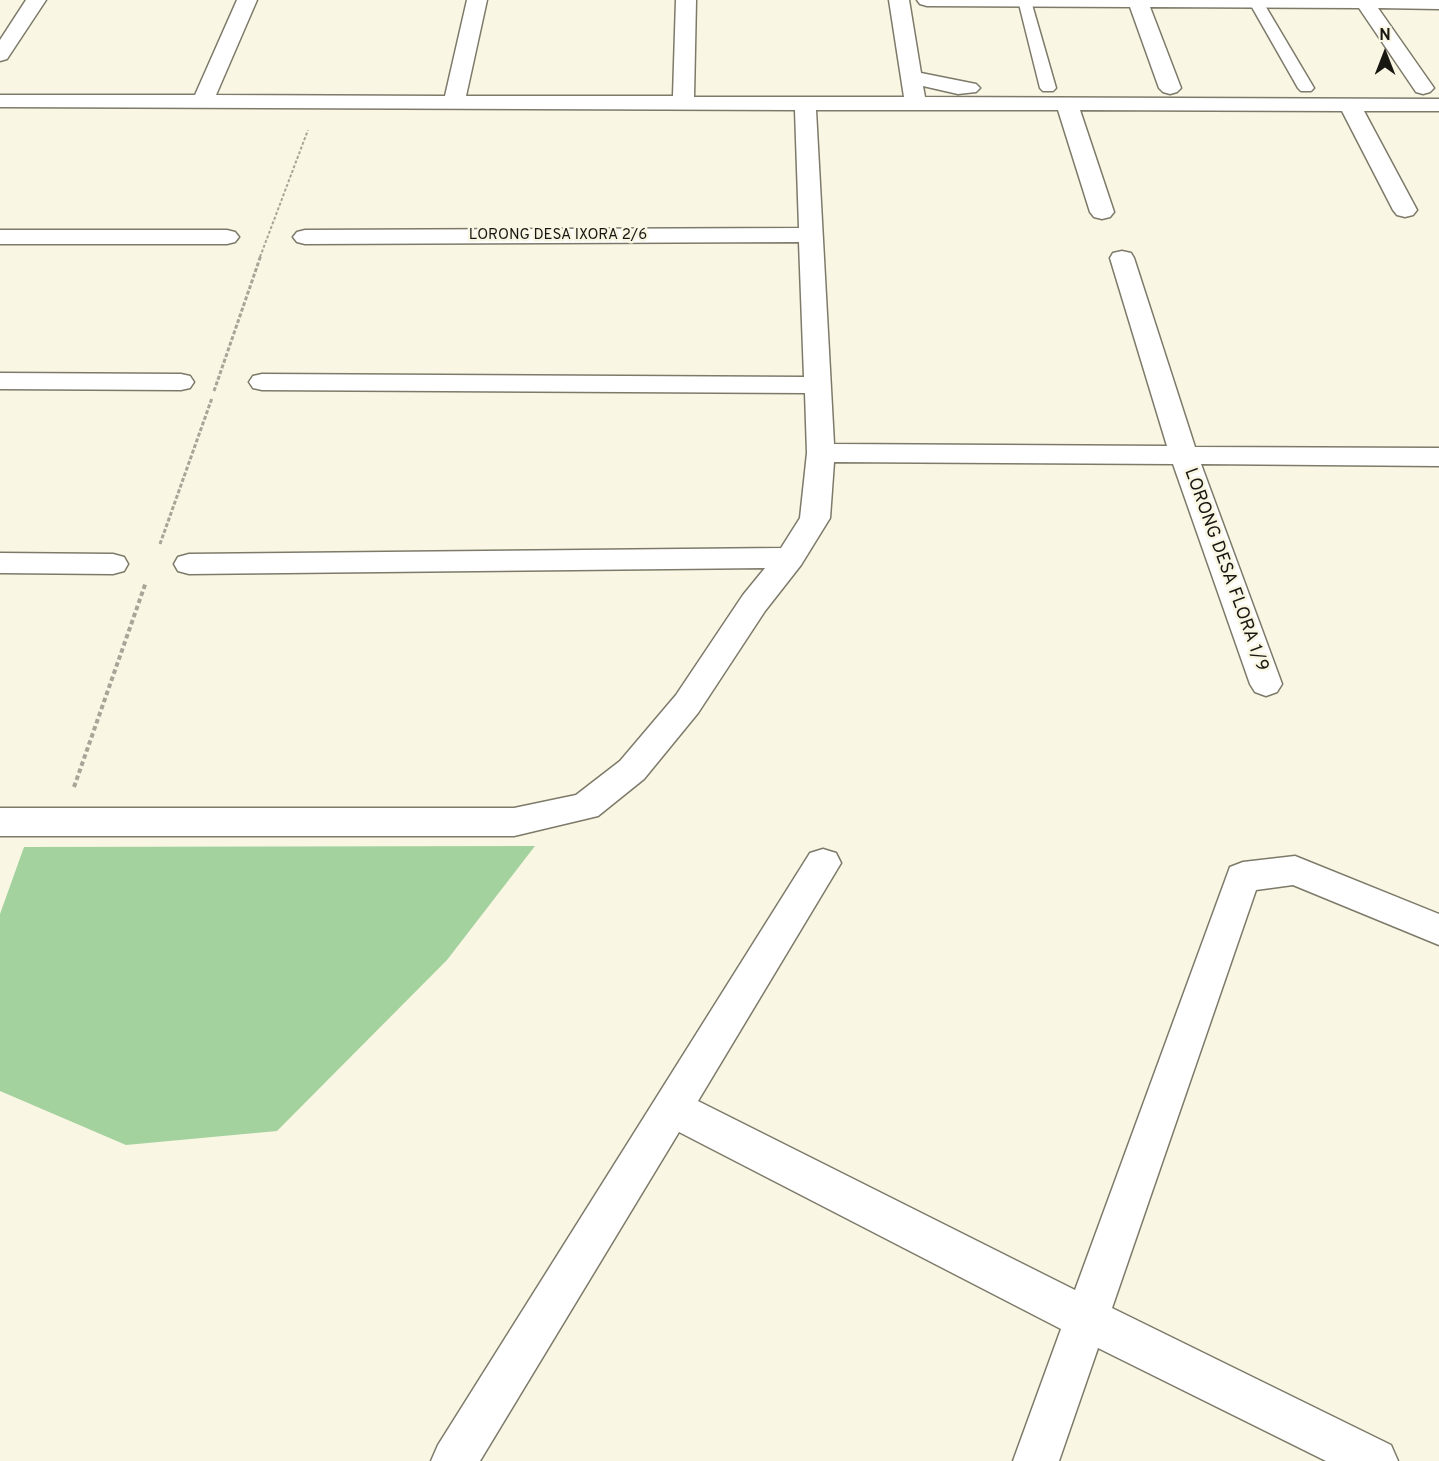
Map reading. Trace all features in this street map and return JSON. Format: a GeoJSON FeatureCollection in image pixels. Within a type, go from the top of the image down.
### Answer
{"type":"FeatureCollection","features":[{"type":"Feature","properties":{"kind":"street"},"geometry":{"type":"LineString","coordinates":[[0,55],[36,0]]}},
{"type":"Feature","properties":{"kind":"street"},"geometry":{"type":"LineString","coordinates":[[203,101],[247,0]]}},
{"type":"Feature","properties":{"kind":"street"},"geometry":{"type":"LineString","coordinates":[[454,102],[477,0]]}},
{"type":"Feature","properties":{"kind":"street"},"geometry":{"type":"LineString","coordinates":[[683,103],[686,0]]}},
{"type":"Feature","properties":{"kind":"street"},"geometry":{"type":"LineString","coordinates":[[899,0],[916,103]]}},
{"type":"Feature","properties":{"kind":"street"},"geometry":{"type":"LineString","coordinates":[[927,0],[1439,3]]}},
{"type":"Feature","properties":{"kind":"street"},"geometry":{"type":"LineString","coordinates":[[1138,1],[1170,88]]}},
{"type":"Feature","properties":{"kind":"street"},"geometry":{"type":"LineString","coordinates":[[1364,2],[1431,88]]}},
{"type":"Feature","properties":{"kind":"street"},"geometry":{"type":"LineString","coordinates":[[912,77],[958,88],[1431,88]]}},
{"type":"Feature","properties":{"kind":"street"},"geometry":{"type":"LineString","coordinates":[[0,101],[1439,105]]}},
{"type":"Feature","properties":{"kind":"street"},"geometry":{"type":"LineString","coordinates":[[0,822],[514,822],[586,806],[632,770],[687,705],[754,603],[790,558],[815,518],[821,453],[805,103]]}},
{"type":"Feature","properties":{"kind":"street"},"geometry":{"type":"LineString","coordinates":[[1067,104],[1102,212]]}},
{"type":"Feature","properties":{"kind":"street"},"geometry":{"type":"LineString","coordinates":[[1349,104],[1405,210]]}},
{"type":"Feature","properties":{"kind":"street","name":"LORONG DESA IXORA 2/6"},"geometry":{"type":"LineString","coordinates":[[305,237],[811,235]]}},
{"type":"Feature","properties":{"kind":"street"},"geometry":{"type":"LineString","coordinates":[[0,237],[227,237]]}},
{"type":"Feature","properties":{"kind":"street","name":"LORONG DESA FLORA 1/9"},"geometry":{"type":"LineString","coordinates":[[1122,258],[1184,456],[1266,684]]}},
{"type":"Feature","properties":{"kind":"street"},"geometry":{"type":"LineString","coordinates":[[0,381],[181,382]]}},
{"type":"Feature","properties":{"kind":"street"},"geometry":{"type":"LineString","coordinates":[[262,382],[819,385]]}},
{"type":"Feature","properties":{"kind":"street"},"geometry":{"type":"LineString","coordinates":[[821,453],[1439,457]]}},
{"type":"Feature","properties":{"kind":"street"},"geometry":{"type":"LineString","coordinates":[[189,564],[790,558]]}},
{"type":"Feature","properties":{"kind":"street"},"geometry":{"type":"LineString","coordinates":[[0,563],[113,564]]}},
{"type":"Feature","properties":{"kind":"street"},"geometry":{"type":"LineString","coordinates":[[454,1461],[824,863]]}},
{"type":"Feature","properties":{"kind":"street"},"geometry":{"type":"LineString","coordinates":[[1036,1461],[1243,877],[1295,870],[1439,930]]}},
{"type":"Feature","properties":{"kind":"street"},"geometry":{"type":"LineString","coordinates":[[673,1108],[1085,1318],[1375,1461]]}},
{"type":"Feature","properties":{"kind":"lane"},"geometry":{"type":"LineString","coordinates":[[1024,1],[1048,88]]}},
{"type":"Feature","properties":{"kind":"lane"},"geometry":{"type":"LineString","coordinates":[[1256,2],[1306,88]]}},
{"type":"Feature","properties":{"kind":"path"},"geometry":{"type":"LineString","coordinates":[[156,554],[267,237],[319,101]]}},
{"type":"Feature","properties":{"kind":"path"},"geometry":{"type":"LineString","coordinates":[[62,822],[148,576]]}},
{"type":"Feature","properties":{"kind":"green space"},"geometry":{"type":"Polygon","coordinates":[[[535,846],[447,960],[277,1131],[126,1145],[0,1091],[0,914],[24,847],[535,846]]]}}]}
